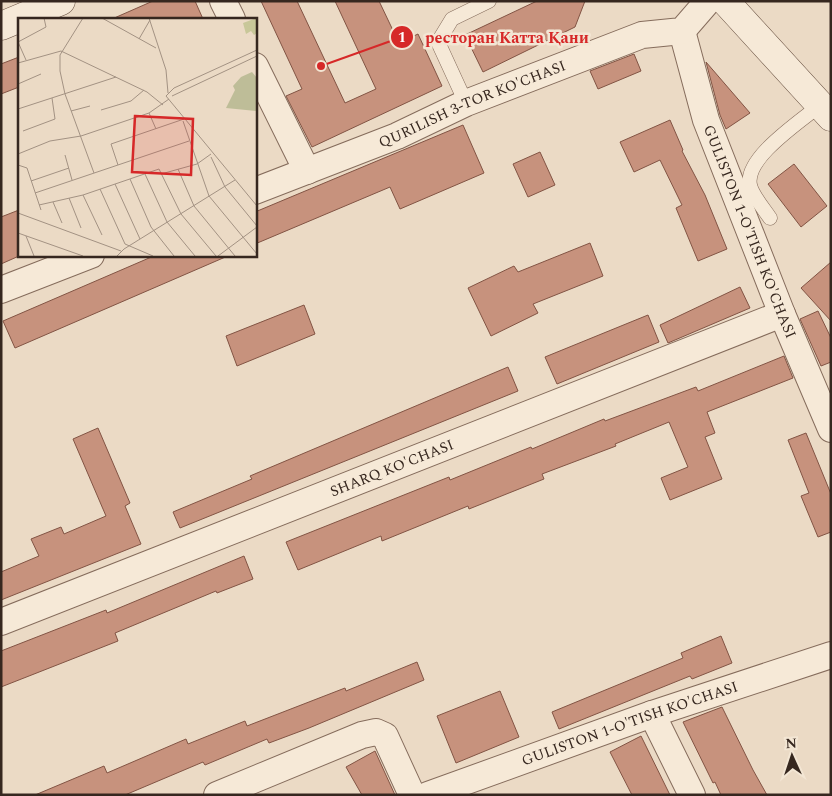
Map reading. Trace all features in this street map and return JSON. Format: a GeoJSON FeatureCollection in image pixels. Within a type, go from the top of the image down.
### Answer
{"type":"FeatureCollection","features":[{"type":"Feature","properties":{"kind":"main road"},"geometry":{"type":"LineString","coordinates":[[20,18],[61,1]]}},
{"type":"Feature","properties":{"kind":"main road"},"geometry":{"type":"LineString","coordinates":[[725,1],[825,111]]}},
{"type":"Feature","properties":{"kind":"main road"},"geometry":{"type":"LineString","coordinates":[[1,26],[18,19]]}},
{"type":"Feature","properties":{"kind":"street"},"geometry":{"type":"LineString","coordinates":[[223,1],[232,18]]}},
{"type":"Feature","properties":{"kind":"street"},"geometry":{"type":"LineString","coordinates":[[682,31],[708,1]]}},
{"type":"Feature","properties":{"kind":"street","name":"QURILISH 3-TOR KO'CHASI"},"geometry":{"type":"LineString","coordinates":[[256,191],[397,136],[466,103],[642,35],[682,31]]}},
{"type":"Feature","properties":{"kind":"street","name":"GULISTON 1-O'TISH KO'CHASI"},"geometry":{"type":"LineString","coordinates":[[682,31],[706,120],[782,314],[831,428]]}},
{"type":"Feature","properties":{"kind":"street"},"geometry":{"type":"LineString","coordinates":[[256,68],[307,171]]}},
{"type":"Feature","properties":{"kind":"street"},"geometry":{"type":"LineString","coordinates":[[1,290],[88,256]]}},
{"type":"Feature","properties":{"kind":"street","name":"SHARQ KO'CHASI"},"geometry":{"type":"LineString","coordinates":[[1,622],[782,314]]}},
{"type":"Feature","properties":{"kind":"street","name":"GULISTON 1-O'TISH KO'CHASI"},"geometry":{"type":"LineString","coordinates":[[428,795],[652,714],[831,655]]}},
{"type":"Feature","properties":{"kind":"street"},"geometry":{"type":"LineString","coordinates":[[652,714],[692,795]]}},
{"type":"Feature","properties":{"kind":"street"},"geometry":{"type":"LineString","coordinates":[[217,795],[362,735],[376,732],[385,736],[412,795]]}},
{"type":"Feature","properties":{"kind":"lane"},"geometry":{"type":"LineString","coordinates":[[466,103],[438,42],[452,19],[489,1]]}},
{"type":"Feature","properties":{"kind":"lane"},"geometry":{"type":"LineString","coordinates":[[770,218],[750,185],[752,166],[771,145],[825,111]]}},
{"type":"Feature","properties":{"kind":"building"},"geometry":{"type":"Polygon","coordinates":[[[153,1],[195,1],[203,18],[114,18],[153,1]]]}},
{"type":"Feature","properties":{"kind":"building"},"geometry":{"type":"Polygon","coordinates":[[[261,1],[297,1],[345,103],[376,89],[335,1],[379,1],[399,43],[418,34],[442,86],[312,147],[286,96],[302,89],[261,1]]]}},
{"type":"Feature","properties":{"kind":"building"},"geometry":{"type":"Polygon","coordinates":[[[537,1],[585,1],[575,27],[483,72],[465,35],[537,1]]]}},
{"type":"Feature","properties":{"kind":"building"},"geometry":{"type":"Polygon","coordinates":[[[634,54],[641,71],[598,89],[590,71],[634,54]]]}},
{"type":"Feature","properties":{"kind":"building"},"geometry":{"type":"Polygon","coordinates":[[[18,57],[18,87],[1,94],[1,64],[18,57]]]}},
{"type":"Feature","properties":{"kind":"building"},"geometry":{"type":"Polygon","coordinates":[[[706,62],[750,113],[726,129],[720,115],[706,62]]]}},
{"type":"Feature","properties":{"kind":"building"},"geometry":{"type":"Polygon","coordinates":[[[670,120],[682,151],[705,195],[727,249],[698,261],[676,208],[682,205],[660,160],[634,172],[620,142],[670,120]]]}},
{"type":"Feature","properties":{"kind":"building"},"geometry":{"type":"Polygon","coordinates":[[[463,125],[484,173],[400,209],[390,187],[256,244],[256,212],[463,125]]]}},
{"type":"Feature","properties":{"kind":"building"},"geometry":{"type":"Polygon","coordinates":[[[540,152],[555,185],[528,197],[513,164],[540,152]]]}},
{"type":"Feature","properties":{"kind":"building"},"geometry":{"type":"Polygon","coordinates":[[[794,164],[827,206],[801,227],[768,184],[794,164]]]}},
{"type":"Feature","properties":{"kind":"building"},"geometry":{"type":"Polygon","coordinates":[[[18,210],[19,256],[1,264],[1,217],[18,210]]]}},
{"type":"Feature","properties":{"kind":"building"},"geometry":{"type":"Polygon","coordinates":[[[590,243],[603,276],[533,304],[538,313],[491,336],[468,288],[514,266],[518,272],[590,243]]]}},
{"type":"Feature","properties":{"kind":"building"},"geometry":{"type":"Polygon","coordinates":[[[154,256],[228,256],[15,348],[3,321],[154,256]]]}},
{"type":"Feature","properties":{"kind":"building"},"geometry":{"type":"Polygon","coordinates":[[[831,262],[831,321],[801,288],[831,262]]]}},
{"type":"Feature","properties":{"kind":"building"},"geometry":{"type":"Polygon","coordinates":[[[740,287],[750,308],[668,343],[660,325],[740,287]]]}},
{"type":"Feature","properties":{"kind":"building"},"geometry":{"type":"Polygon","coordinates":[[[304,305],[315,334],[237,366],[226,336],[304,305]]]}},
{"type":"Feature","properties":{"kind":"building"},"geometry":{"type":"Polygon","coordinates":[[[818,311],[831,338],[831,362],[821,366],[800,319],[818,311]]]}},
{"type":"Feature","properties":{"kind":"building"},"geometry":{"type":"Polygon","coordinates":[[[648,315],[659,342],[557,384],[545,357],[648,315]]]}},
{"type":"Feature","properties":{"kind":"building"},"geometry":{"type":"Polygon","coordinates":[[[784,356],[793,378],[707,412],[715,433],[705,437],[722,479],[670,500],[661,478],[688,467],[669,422],[615,444],[616,446],[542,474],[544,479],[469,509],[468,506],[382,541],[381,536],[298,570],[286,542],[449,477],[450,480],[531,447],[532,449],[604,419],[605,421],[696,387],[698,391],[784,356]]]}},
{"type":"Feature","properties":{"kind":"building"},"geometry":{"type":"Polygon","coordinates":[[[508,367],[518,391],[180,528],[173,512],[252,479],[250,476],[508,367]]]}},
{"type":"Feature","properties":{"kind":"building"},"geometry":{"type":"Polygon","coordinates":[[[98,428],[130,503],[125,506],[141,544],[1,600],[1,572],[39,556],[31,539],[61,527],[64,534],[106,516],[73,439],[98,428]]]}},
{"type":"Feature","properties":{"kind":"building"},"geometry":{"type":"Polygon","coordinates":[[[806,433],[831,494],[831,532],[818,537],[801,496],[809,493],[788,440],[806,433]]]}},
{"type":"Feature","properties":{"kind":"building"},"geometry":{"type":"Polygon","coordinates":[[[244,556],[253,579],[217,593],[216,591],[115,633],[118,641],[1,687],[1,651],[106,610],[107,613],[244,556]]]}},
{"type":"Feature","properties":{"kind":"building"},"geometry":{"type":"Polygon","coordinates":[[[721,636],[732,663],[692,679],[690,676],[559,729],[552,712],[683,658],[681,653],[721,636]]]}},
{"type":"Feature","properties":{"kind":"building"},"geometry":{"type":"Polygon","coordinates":[[[417,662],[424,680],[309,728],[269,743],[267,739],[205,765],[203,762],[125,795],[35,795],[104,766],[107,773],[186,739],[188,744],[245,721],[247,726],[345,688],[346,691],[417,662]]]}},
{"type":"Feature","properties":{"kind":"building"},"geometry":{"type":"Polygon","coordinates":[[[500,691],[519,737],[456,763],[437,716],[500,691]]]}},
{"type":"Feature","properties":{"kind":"building"},"geometry":{"type":"Polygon","coordinates":[[[722,707],[767,795],[721,795],[715,782],[713,783],[683,722],[722,707]]]}},
{"type":"Feature","properties":{"kind":"building"},"geometry":{"type":"Polygon","coordinates":[[[641,736],[670,795],[632,795],[610,752],[641,736]]]}},
{"type":"Feature","properties":{"kind":"building"},"geometry":{"type":"Polygon","coordinates":[[[375,751],[395,795],[362,795],[346,767],[375,751]]]}},
{"type":"Feature","properties":{"kind":"place","name":"ресторан Катта Қани"},"geometry":{"type":"Point","coordinates":[321,66]}}]}
